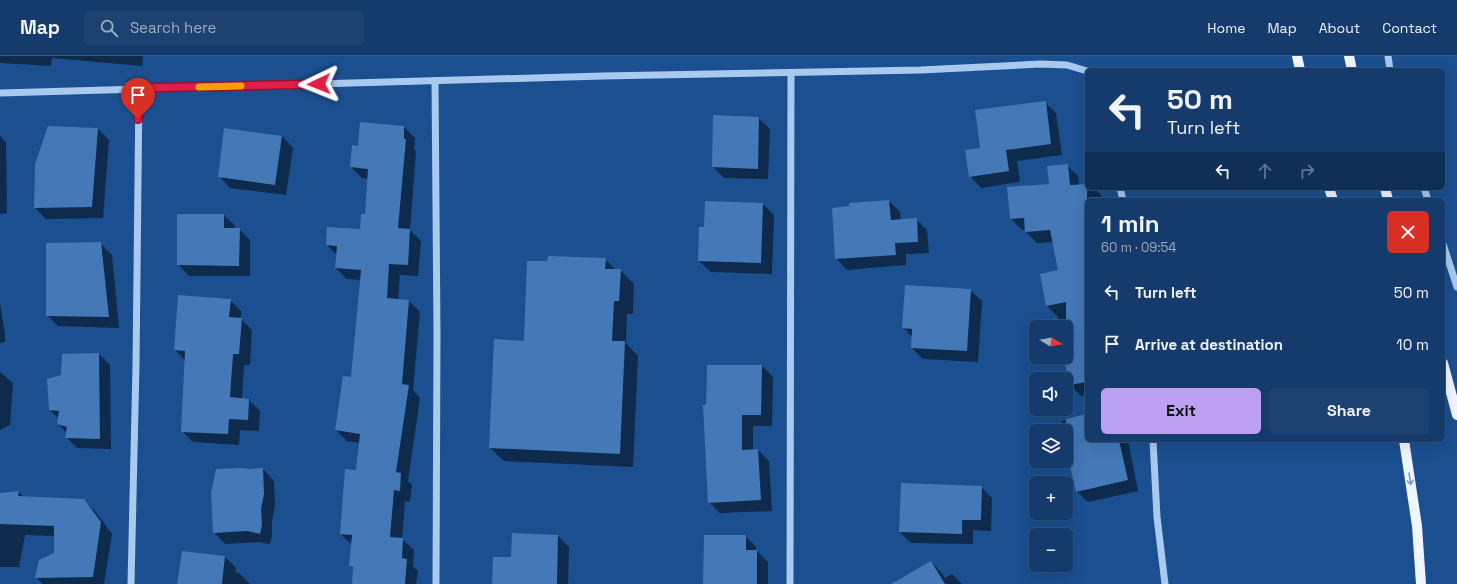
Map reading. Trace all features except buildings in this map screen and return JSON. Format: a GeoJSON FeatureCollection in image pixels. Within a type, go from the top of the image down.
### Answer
{"type":"FeatureCollection","features":[{"type":"Feature","properties":{"kind":"main road"},"geometry":{"type":"LineString","coordinates":[[1297,56],[1300,68]]}},
{"type":"Feature","properties":{"kind":"main road"},"geometry":{"type":"LineString","coordinates":[[1349,56],[1352,68]]}},
{"type":"Feature","properties":{"kind":"main road"},"geometry":{"type":"LineString","coordinates":[[1445,370],[1457,415]]}},
{"type":"Feature","properties":{"kind":"main road"},"geometry":{"type":"LineString","coordinates":[[1404,442],[1417,526],[1421,584]]}},
{"type":"Feature","properties":{"kind":"street"},"geometry":{"type":"LineString","coordinates":[[1388,56],[1390,68]]}},
{"type":"Feature","properties":{"kind":"street"},"geometry":{"type":"LineString","coordinates":[[0,93],[603,76],[921,70],[1041,64],[1067,65],[1085,70]]}},
{"type":"Feature","properties":{"kind":"street"},"geometry":{"type":"LineString","coordinates":[[790,584],[791,73]]}},
{"type":"Feature","properties":{"kind":"street"},"geometry":{"type":"LineString","coordinates":[[435,81],[437,326],[436,584]]}},
{"type":"Feature","properties":{"kind":"street"},"geometry":{"type":"LineString","coordinates":[[131,584],[136,366],[139,88]]}},
{"type":"Feature","properties":{"kind":"street"},"geometry":{"type":"LineString","coordinates":[[1445,250],[1457,287]]}},
{"type":"Feature","properties":{"kind":"street"},"geometry":{"type":"LineString","coordinates":[[1154,442],[1157,516],[1165,584]]}},
{"type":"Feature","properties":{"kind":"slow traffic"},"geometry":{"type":"LineString","coordinates":[[199,87],[241,86]]}},
{"type":"Feature","properties":{"kind":"route"},"geometry":{"type":"LineString","coordinates":[[138,119],[139,88],[319,84]]}}]}
